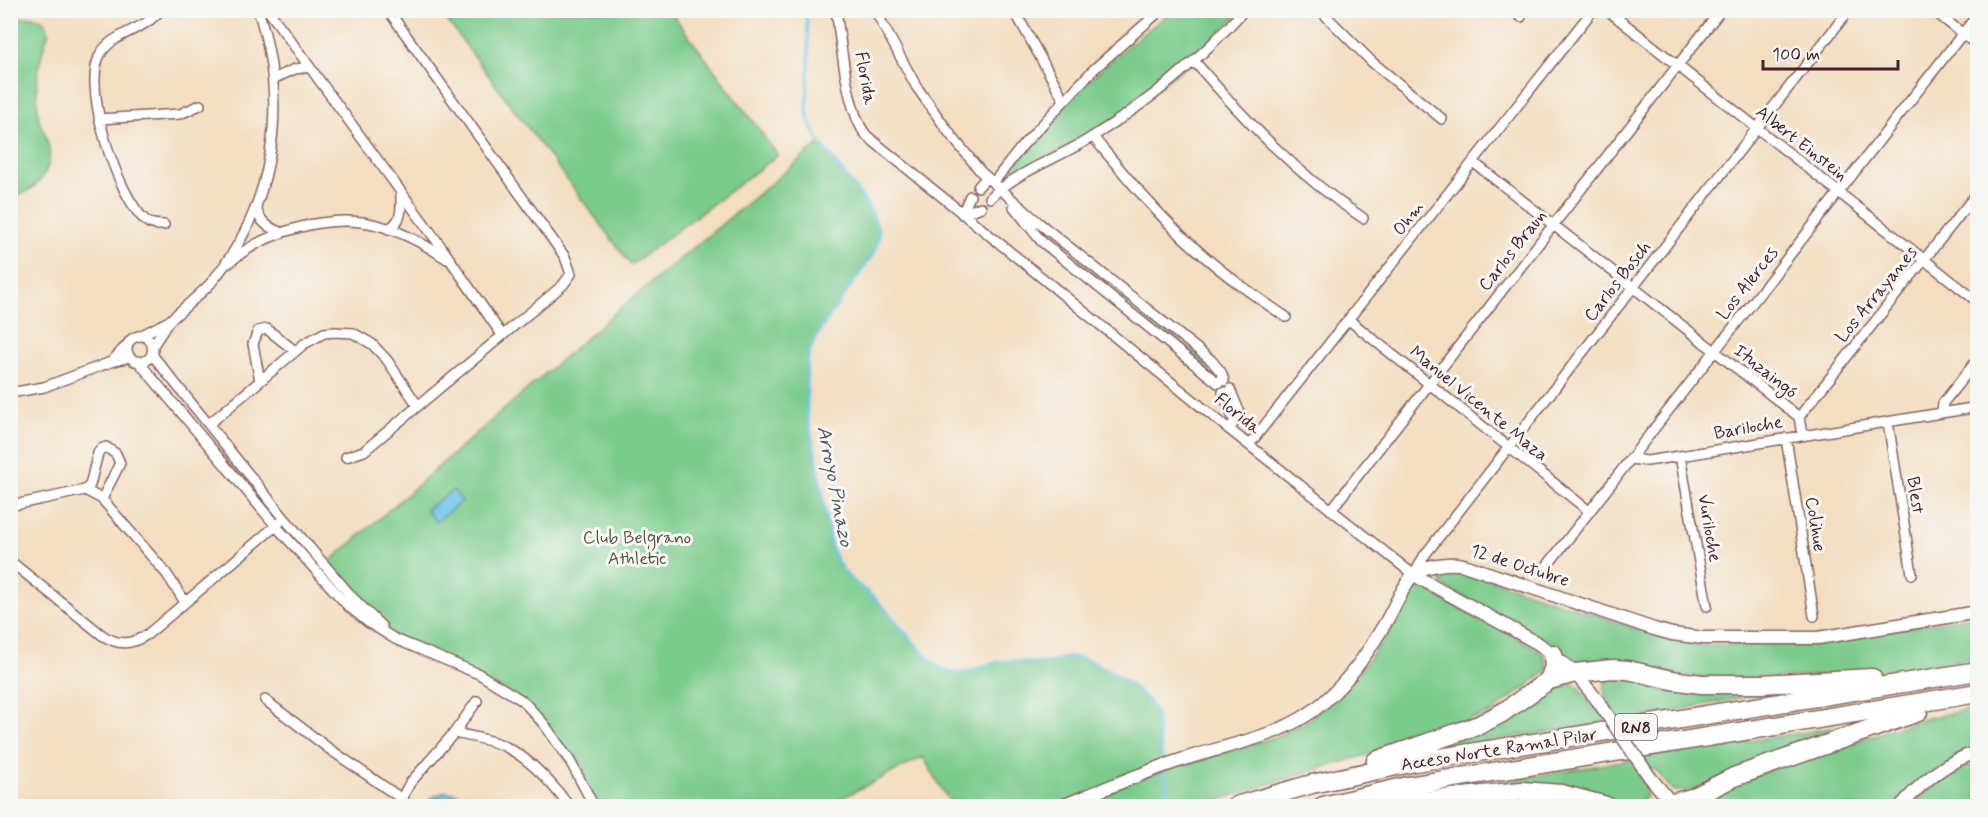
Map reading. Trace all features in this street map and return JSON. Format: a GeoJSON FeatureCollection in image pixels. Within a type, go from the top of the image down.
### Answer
{"type":"FeatureCollection","features":[{"type":"Feature","properties":{"kind":"highway"},"geometry":{"type":"LineString","coordinates":[[1550,680],[1554,667],[1552,654]]}},
{"type":"Feature","properties":{"kind":"highway"},"geometry":{"type":"LineString","coordinates":[[1312,784],[1479,725],[1502,713],[1550,680],[1575,673],[1613,669],[1686,682],[1761,684],[1969,672]]}},
{"type":"Feature","properties":{"kind":"highway","name":"Acceso Norte Ramal Pilar"},"geometry":{"type":"LineString","coordinates":[[1236,807],[1312,784],[1415,762],[1969,672]]}},
{"type":"Feature","properties":{"kind":"highway"},"geometry":{"type":"LineString","coordinates":[[1669,806],[1692,798],[1734,777],[1972,694]]}},
{"type":"Feature","properties":{"kind":"highway","name":"Acceso Norte Ramal Pilar"},"geometry":{"type":"LineString","coordinates":[[1323,807],[1449,778],[1972,694]]}},
{"type":"Feature","properties":{"kind":"highway"},"geometry":{"type":"LineString","coordinates":[[1374,807],[1522,791],[1561,794],[1606,807]]}},
{"type":"Feature","properties":{"kind":"street"},"geometry":{"type":"LineString","coordinates":[[160,10],[147,23],[110,44],[99,55],[96,85],[99,119],[113,164],[134,206],[147,222],[164,225]]}},
{"type":"Feature","properties":{"kind":"street"},"geometry":{"type":"LineString","coordinates":[[111,362],[133,338],[169,321],[199,295],[219,272],[242,239],[256,207],[273,133],[273,79],[269,47],[258,10]]}},
{"type":"Feature","properties":{"kind":"street"},"geometry":{"type":"LineString","coordinates":[[268,10],[502,335]]}},
{"type":"Feature","properties":{"kind":"street"},"geometry":{"type":"LineString","coordinates":[[346,457],[364,451],[569,279],[571,274],[570,267],[388,10]]}},
{"type":"Feature","properties":{"kind":"street","name":"Florida"},"geometry":{"type":"LineString","coordinates":[[836,10],[852,107],[861,130],[880,149],[1414,575],[1539,644],[1575,673],[1598,701],[1669,806]]}},
{"type":"Feature","properties":{"kind":"street"},"geometry":{"type":"LineString","coordinates":[[874,10],[916,86],[975,166],[996,186],[1217,366],[1224,386],[1239,411],[1230,430]]}},
{"type":"Feature","properties":{"kind":"street"},"geometry":{"type":"LineString","coordinates":[[1014,10],[1064,100]]}},
{"type":"Feature","properties":{"kind":"street"},"geometry":{"type":"LineString","coordinates":[[978,187],[996,186],[1093,137],[1153,96],[1195,62],[1244,10]]}},
{"type":"Feature","properties":{"kind":"street"},"geometry":{"type":"LineString","coordinates":[[1320,10],[1371,62],[1442,120]]}},
{"type":"Feature","properties":{"kind":"street"},"geometry":{"type":"LineString","coordinates":[[1513,10],[1521,18]]}},
{"type":"Feature","properties":{"kind":"street","name":"Ohm"},"geometry":{"type":"LineString","coordinates":[[1249,445],[1593,10]]}},
{"type":"Feature","properties":{"kind":"street","name":"Albert Einstein"},"geometry":{"type":"LineString","coordinates":[[1606,10],[1977,302]]}},
{"type":"Feature","properties":{"kind":"street","name":"Carlos Braun"},"geometry":{"type":"LineString","coordinates":[[1331,510],[1721,10]]}},
{"type":"Feature","properties":{"kind":"street","name":"Carlos Bosch"},"geometry":{"type":"LineString","coordinates":[[1414,575],[1424,556],[1849,10]]}},
{"type":"Feature","properties":{"kind":"street"},"geometry":{"type":"LineString","coordinates":[[1932,10],[1977,45]]}},
{"type":"Feature","properties":{"kind":"street"},"geometry":{"type":"LineString","coordinates":[[990,198],[1023,145],[1064,100],[1159,11]]}},
{"type":"Feature","properties":{"kind":"street","name":"Los Alerces"},"geometry":{"type":"LineString","coordinates":[[1543,572],[1588,511],[1631,459],[1977,14]]}},
{"type":"Feature","properties":{"kind":"street"},"geometry":{"type":"LineString","coordinates":[[1195,62],[1238,111],[1281,153],[1320,187],[1363,218]]}},
{"type":"Feature","properties":{"kind":"street"},"geometry":{"type":"LineString","coordinates":[[273,79],[295,69],[309,67]]}},
{"type":"Feature","properties":{"kind":"street"},"geometry":{"type":"LineString","coordinates":[[99,119],[180,114],[200,105]]}},
{"type":"Feature","properties":{"kind":"street"},"geometry":{"type":"LineString","coordinates":[[1093,137],[1156,210],[1195,249],[1246,290],[1286,317]]}},
{"type":"Feature","properties":{"kind":"street","name":"Ituzaingó"},"geometry":{"type":"LineString","coordinates":[[1473,162],[1799,417],[1802,435]]}},
{"type":"Feature","properties":{"kind":"street"},"geometry":{"type":"LineString","coordinates":[[996,186],[1041,241],[1224,386]]}},
{"type":"Feature","properties":{"kind":"street","name":"Los Arrayanes"},"geometry":{"type":"LineString","coordinates":[[1799,417],[1977,192]]}},
{"type":"Feature","properties":{"kind":"street"},"geometry":{"type":"LineString","coordinates":[[388,228],[396,225],[401,216],[402,195]]}},
{"type":"Feature","properties":{"kind":"street"},"geometry":{"type":"LineString","coordinates":[[962,214],[970,196]]}},
{"type":"Feature","properties":{"kind":"street"},"geometry":{"type":"LineString","coordinates":[[256,207],[264,223],[282,233]]}},
{"type":"Feature","properties":{"kind":"street"},"geometry":{"type":"LineString","coordinates":[[962,214],[981,207]]}},
{"type":"Feature","properties":{"kind":"street"},"geometry":{"type":"LineString","coordinates":[[219,272],[250,248],[282,233],[305,226],[340,222],[369,223],[388,228],[409,237],[451,263]]}},
{"type":"Feature","properties":{"kind":"street","name":"Manuel Vicente Maza"},"geometry":{"type":"LineString","coordinates":[[1349,320],[1588,511]]}},
{"type":"Feature","properties":{"kind":"street"},"geometry":{"type":"LineString","coordinates":[[10,393],[44,387],[111,362],[146,360],[169,321]]}},
{"type":"Feature","properties":{"kind":"street"},"geometry":{"type":"LineString","coordinates":[[260,381],[253,344],[258,331],[267,329],[295,351]]}},
{"type":"Feature","properties":{"kind":"street"},"geometry":{"type":"LineString","coordinates":[[209,424],[295,351],[309,340],[324,333],[344,332],[363,338],[387,360],[418,406]]}},
{"type":"Feature","properties":{"kind":"street"},"geometry":{"type":"LineString","coordinates":[[139,336],[149,340],[154,357],[285,519],[364,610],[395,639]]}},
{"type":"Feature","properties":{"kind":"street"},"geometry":{"type":"LineString","coordinates":[[128,344],[127,350],[134,359],[276,526],[348,606],[369,623],[395,639],[479,674],[523,700],[544,724],[570,761],[594,807]]}},
{"type":"Feature","properties":{"kind":"street"},"geometry":{"type":"LineString","coordinates":[[1942,413],[1943,403],[1977,359]]}},
{"type":"Feature","properties":{"kind":"street"},"geometry":{"type":"LineString","coordinates":[[1209,375],[1217,366]]}},
{"type":"Feature","properties":{"kind":"street","name":"Bariloche"},"geometry":{"type":"LineString","coordinates":[[1631,459],[1647,460],[1680,456],[1977,407]]}},
{"type":"Feature","properties":{"kind":"street","name":"Blest"},"geometry":{"type":"LineString","coordinates":[[1888,422],[1912,574]]}},
{"type":"Feature","properties":{"kind":"street","name":"Colihue"},"geometry":{"type":"LineString","coordinates":[[1786,438],[1814,616]]}},
{"type":"Feature","properties":{"kind":"street"},"geometry":{"type":"LineString","coordinates":[[10,506],[85,490],[90,485],[98,453],[106,447],[116,454],[120,463],[102,499]]}},
{"type":"Feature","properties":{"kind":"street","name":"Vuriloche"},"geometry":{"type":"LineString","coordinates":[[1680,456],[1707,606]]}},
{"type":"Feature","properties":{"kind":"street"},"geometry":{"type":"LineString","coordinates":[[85,490],[102,499],[166,573],[186,602]]}},
{"type":"Feature","properties":{"kind":"street"},"geometry":{"type":"LineString","coordinates":[[10,561],[102,635],[116,643],[129,643],[141,639],[285,519]]}},
{"type":"Feature","properties":{"kind":"street","name":"12 de Octubre"},"geometry":{"type":"LineString","coordinates":[[1414,575],[1443,564],[1464,565],[1654,629],[1703,638],[1831,637],[1977,612]]}},
{"type":"Feature","properties":{"kind":"street"},"geometry":{"type":"LineString","coordinates":[[1062,807],[1134,776],[1280,729],[1306,717],[1343,684],[1370,651],[1414,575]]}},
{"type":"Feature","properties":{"kind":"street"},"geometry":{"type":"LineString","coordinates":[[265,700],[402,803],[410,783],[454,733],[477,701]]}},
{"type":"Feature","properties":{"kind":"street"},"geometry":{"type":"LineString","coordinates":[[454,733],[503,746],[519,755],[549,781],[569,807]]}},
{"type":"Feature","properties":{"kind":"street"},"geometry":{"type":"LineString","coordinates":[[1901,807],[1937,771],[1977,752]]}},
{"type":"Feature","properties":{"kind":"green space"},"geometry":{"type":"Polygon","coordinates":[[[440,11],[670,11],[778,155],[631,265],[440,11]]]}},
{"type":"Feature","properties":{"kind":"green space"},"geometry":{"type":"Polygon","coordinates":[[[1172,11],[1241,11],[1189,63],[1128,110],[1062,149],[1017,173],[1009,174],[1043,129],[1084,86],[1127,46],[1172,11]]]}},
{"type":"Feature","properties":{"kind":"green space"},"geometry":{"type":"Polygon","coordinates":[[[11,16],[39,18],[43,20],[49,32],[37,76],[37,104],[40,124],[47,140],[49,160],[47,169],[37,184],[11,197],[11,16]]]}},
{"type":"Feature","properties":{"kind":"green space","name":"Club Belgrano Athletic"},"geometry":{"type":"Polygon","coordinates":[[[820,143],[862,197],[879,230],[879,239],[872,255],[822,327],[809,351],[807,366],[807,415],[831,546],[837,561],[846,574],[885,608],[931,661],[949,672],[962,673],[1002,661],[1043,663],[1070,657],[1084,659],[1120,677],[1150,703],[1155,712],[1163,766],[1062,806],[952,806],[923,757],[826,806],[594,806],[578,774],[516,696],[395,639],[326,565],[617,311],[820,143]]]}},
{"type":"Feature","properties":{"kind":"green space"},"geometry":{"type":"Polygon","coordinates":[[[1039,230],[1213,367],[1212,369],[1208,370],[1049,243],[1039,230]]]}},
{"type":"Feature","properties":{"kind":"green space"},"geometry":{"type":"Polygon","coordinates":[[[1456,568],[1671,640],[1696,645],[1823,642],[1977,615],[1977,658],[1895,670],[1829,676],[1713,679],[1579,663],[1522,627],[1447,588],[1442,584],[1441,578],[1444,570],[1456,568]]]}},
{"type":"Feature","properties":{"kind":"green space"},"geometry":{"type":"Polygon","coordinates":[[[1424,589],[1532,646],[1544,655],[1548,670],[1492,712],[1386,749],[1200,806],[1074,806],[1137,779],[1275,737],[1303,724],[1342,692],[1390,630],[1406,599],[1415,590],[1424,589]]]}},
{"type":"Feature","properties":{"kind":"green space"},"geometry":{"type":"Polygon","coordinates":[[[1610,676],[1784,689],[1622,721],[1411,752],[1541,692],[1571,682],[1579,687],[1593,709],[1610,705],[1604,690],[1605,683],[1610,676]]]}},
{"type":"Feature","properties":{"kind":"green space"},"geometry":{"type":"Polygon","coordinates":[[[1977,708],[1977,747],[1915,783],[1894,806],[1700,806],[1740,780],[1922,719],[1977,708]]]}},
{"type":"Feature","properties":{"kind":"green space"},"geometry":{"type":"Polygon","coordinates":[[[1871,722],[1689,791],[1673,791],[1655,769],[1638,772],[1646,786],[1646,797],[1638,803],[1460,789],[1646,757],[1871,722]]]}},
{"type":"Feature","properties":{"kind":"green space"},"geometry":{"type":"Polygon","coordinates":[[[1977,762],[1977,806],[1912,806],[1943,777],[1977,762]]]}},
{"type":"Feature","properties":{"kind":"green space"},"geometry":{"type":"Polygon","coordinates":[[[1512,796],[1587,806],[1411,806],[1512,796]]]}},
{"type":"Feature","properties":{"kind":"water"},"geometry":{"type":"Polygon","coordinates":[[[453,490],[462,501],[436,522],[426,510],[453,490]]]}},
{"type":"Feature","properties":{"kind":"water"},"geometry":{"type":"Polygon","coordinates":[[[445,792],[459,794],[472,806],[423,806],[432,798],[445,792]]]}},
{"type":"Feature","properties":{"kind":"waterway","name":"Arroyo Pinazo"},"geometry":{"type":"LineString","coordinates":[[806,10],[809,121],[820,143],[871,211],[879,230],[879,239],[872,256],[822,327],[809,351],[807,415],[835,557],[846,574],[885,608],[931,661],[949,672],[962,673],[1002,661],[1043,663],[1070,657],[1084,659],[1120,677],[1142,695],[1155,712],[1163,763]]}},
{"type":"Feature","properties":{"kind":"waterway","name":"Arroyo Pinazo"},"geometry":{"type":"LineString","coordinates":[[1164,770],[1170,806]]}}]}
